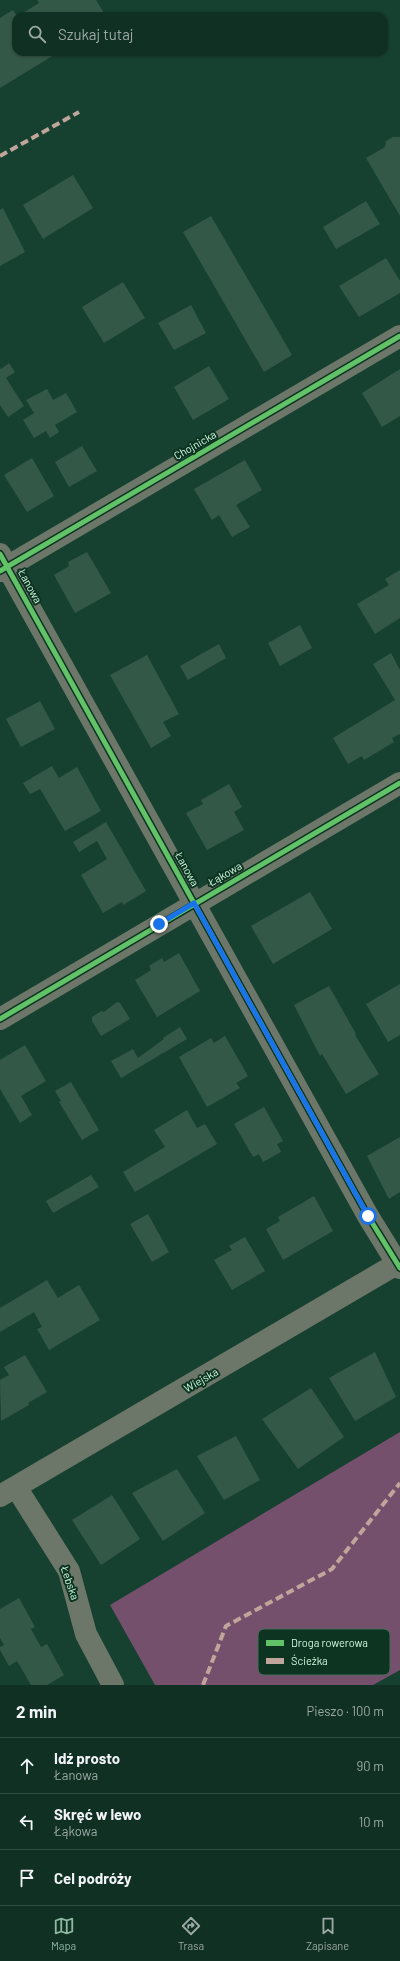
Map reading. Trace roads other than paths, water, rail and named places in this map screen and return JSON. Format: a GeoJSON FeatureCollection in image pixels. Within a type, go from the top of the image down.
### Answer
{"type":"FeatureCollection","features":[{"type":"Feature","properties":{"kind":"street","name":"Chojnicka"},"geometry":{"type":"LineString","coordinates":[[3,564],[400,336]]}},
{"type":"Feature","properties":{"kind":"street","name":"Łanowa"},"geometry":{"type":"LineString","coordinates":[[3,564],[368,1216],[399,1265]]}},
{"type":"Feature","properties":{"kind":"street","name":"Łąkowa"},"geometry":{"type":"LineString","coordinates":[[0,1019],[194,903],[400,783]]}},
{"type":"Feature","properties":{"kind":"street","name":"Wiejska"},"geometry":{"type":"LineString","coordinates":[[8,1491],[399,1265]]}},
{"type":"Feature","properties":{"kind":"street","name":"Łebska"},"geometry":{"type":"LineString","coordinates":[[8,1491],[69,1571],[86,1634],[113,1685]]}}]}
